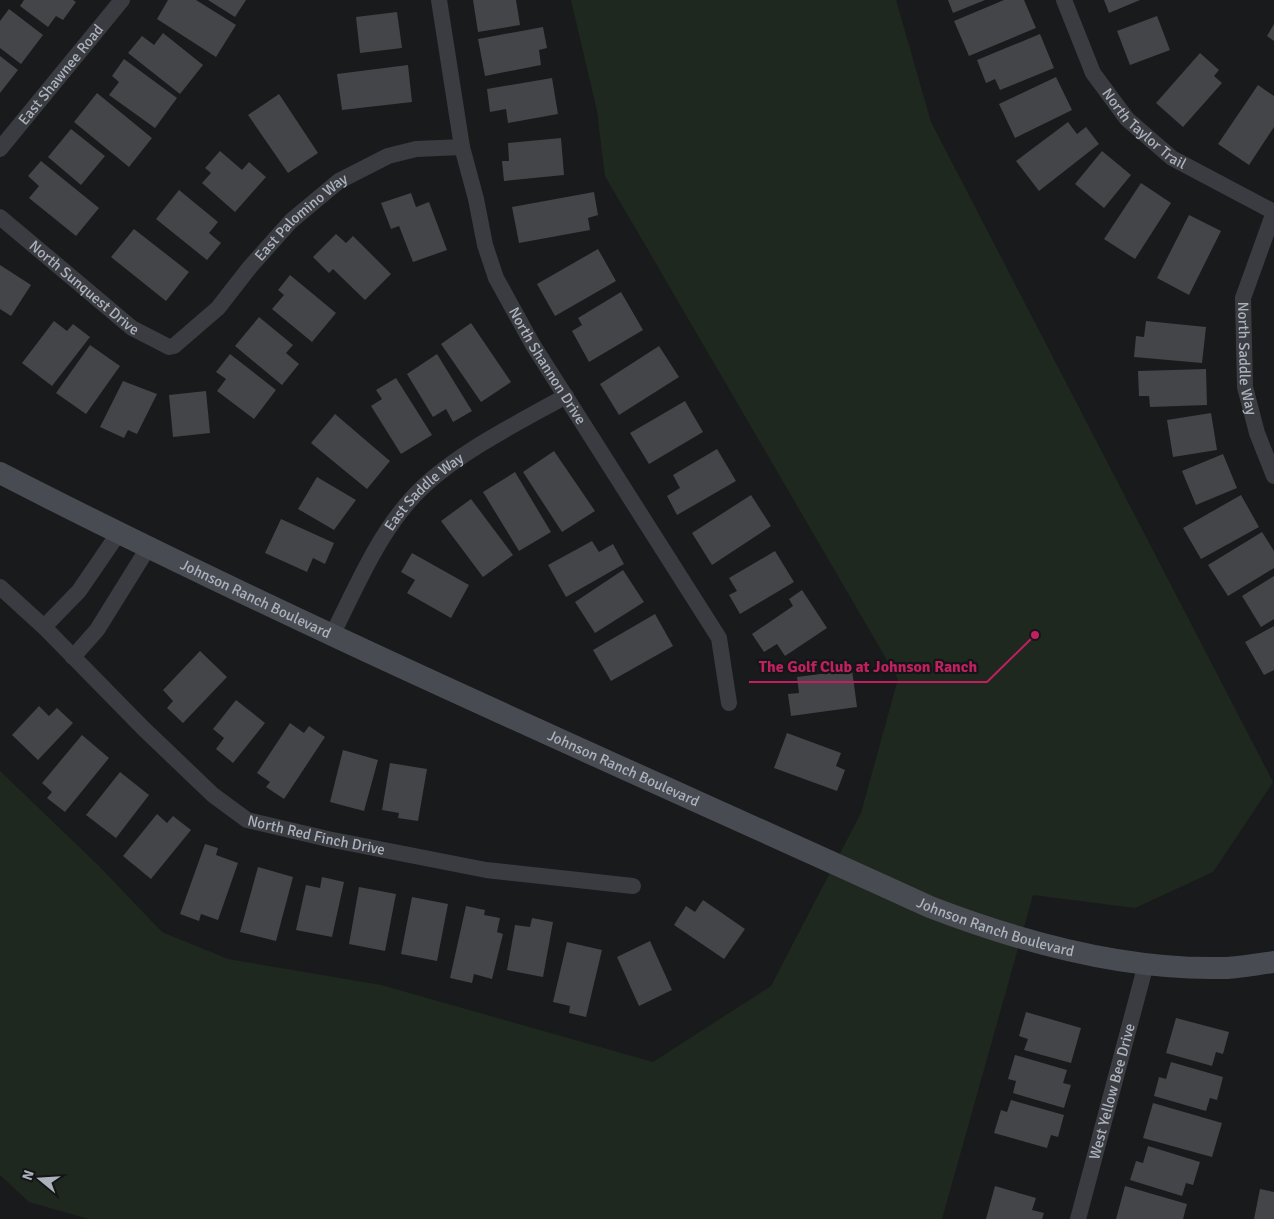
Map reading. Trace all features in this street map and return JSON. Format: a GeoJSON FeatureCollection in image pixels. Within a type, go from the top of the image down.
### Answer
{"type":"FeatureCollection","features":[{"type":"Feature","properties":{"kind":"street","name":"East Shawnee Road"},"geometry":{"type":"LineString","coordinates":[[0,149],[122,0]]}},
{"type":"Feature","properties":{"kind":"street","name":"North Shannon Drive"},"geometry":{"type":"LineString","coordinates":[[439,0],[462,147],[476,198],[485,245],[496,278],[533,345],[719,638],[729,703]]}},
{"type":"Feature","properties":{"kind":"street","name":"North Taylor Trail"},"geometry":{"type":"LineString","coordinates":[[1064,0],[1093,73],[1127,119],[1172,158],[1274,212]]}},
{"type":"Feature","properties":{"kind":"street","name":"East Palomino Way"},"geometry":{"type":"LineString","coordinates":[[174,346],[218,308],[250,267],[291,221],[339,181],[388,156],[416,149],[462,147]]}},
{"type":"Feature","properties":{"kind":"street","name":"North Saddle Way"},"geometry":{"type":"LineString","coordinates":[[1274,212],[1243,298],[1245,388],[1257,433],[1274,476]]}},
{"type":"Feature","properties":{"kind":"street","name":"North Sunquest Drive"},"geometry":{"type":"LineString","coordinates":[[0,217],[132,328],[169,347],[174,346]]}},
{"type":"Feature","properties":{"kind":"street","name":"East Saddle Way"},"geometry":{"type":"LineString","coordinates":[[332,635],[380,541],[413,496],[450,465],[566,396]]}},
{"type":"Feature","properties":{"kind":"street","name":"Johnson Ranch Boulevard"},"geometry":{"type":"LineString","coordinates":[[0,473],[118,534],[332,635],[930,907],[1000,933],[1047,946],[1146,964],[1221,968],[1274,962]]}},
{"type":"Feature","properties":{"kind":"street"},"geometry":{"type":"LineString","coordinates":[[44,627],[79,591],[118,534]]}},
{"type":"Feature","properties":{"kind":"street"},"geometry":{"type":"LineString","coordinates":[[73,657],[97,630],[148,548]]}},
{"type":"Feature","properties":{"kind":"street","name":"North Red Finch Drive"},"geometry":{"type":"LineString","coordinates":[[0,586],[44,627],[213,795],[247,820],[328,839],[486,870],[633,886]]}},
{"type":"Feature","properties":{"kind":"street","name":"West Yellow Bee Drive"},"geometry":{"type":"LineString","coordinates":[[1078,1219],[1146,964]]}},
{"type":"Feature","properties":{"kind":"shaded area"},"geometry":{"type":"Polygon","coordinates":[[[571,0],[896,0],[931,122],[1273,782],[1213,872],[1135,908],[1033,895],[942,1219],[89,1219],[29,1202],[0,1175],[0,771],[98,865],[162,932],[228,959],[381,985],[653,1062],[771,986],[861,813],[898,679],[605,176],[597,111],[571,0]]]}},
{"type":"Feature","properties":{"kind":"building"},"geometry":{"type":"Polygon","coordinates":[[[24,0],[73,0],[76,2],[63,20],[56,16],[48,27],[20,6],[24,0]]]}},
{"type":"Feature","properties":{"kind":"building"},"geometry":{"type":"Polygon","coordinates":[[[168,0],[196,0],[236,25],[216,57],[157,19],[168,0]]]}},
{"type":"Feature","properties":{"kind":"building"},"geometry":{"type":"Polygon","coordinates":[[[208,0],[246,0],[235,17],[208,0]]]}},
{"type":"Feature","properties":{"kind":"building"},"geometry":{"type":"Polygon","coordinates":[[[473,0],[516,0],[520,25],[478,32],[473,0]]]}},
{"type":"Feature","properties":{"kind":"building"},"geometry":{"type":"Polygon","coordinates":[[[948,0],[985,0],[953,13],[948,0]]]}},
{"type":"Feature","properties":{"kind":"building"},"geometry":{"type":"Polygon","coordinates":[[[1004,0],[1024,0],[1036,28],[969,56],[954,21],[1004,0]]]}},
{"type":"Feature","properties":{"kind":"building"},"geometry":{"type":"Polygon","coordinates":[[[1104,0],[1140,0],[1109,13],[1104,0]]]}},
{"type":"Feature","properties":{"kind":"building"},"geometry":{"type":"Polygon","coordinates":[[[9,9],[43,35],[21,64],[0,48],[0,21],[9,9]]]}},
{"type":"Feature","properties":{"kind":"building"},"geometry":{"type":"Polygon","coordinates":[[[397,12],[402,48],[360,53],[356,17],[397,12]]]}},
{"type":"Feature","properties":{"kind":"building"},"geometry":{"type":"Polygon","coordinates":[[[1157,16],[1170,50],[1130,65],[1117,31],[1157,16]]]}},
{"type":"Feature","properties":{"kind":"building"},"geometry":{"type":"Polygon","coordinates":[[[1274,24],[1274,41],[1267,36],[1274,24]]]}},
{"type":"Feature","properties":{"kind":"building"},"geometry":{"type":"Polygon","coordinates":[[[543,27],[547,48],[539,50],[541,65],[485,76],[478,39],[543,27]]]}},
{"type":"Feature","properties":{"kind":"building"},"geometry":{"type":"Polygon","coordinates":[[[163,33],[203,65],[180,94],[128,53],[142,36],[154,45],[163,33]]]}},
{"type":"Feature","properties":{"kind":"building"},"geometry":{"type":"Polygon","coordinates":[[[1040,34],[1054,68],[1000,90],[995,79],[986,83],[977,60],[1040,34]]]}},
{"type":"Feature","properties":{"kind":"building"},"geometry":{"type":"Polygon","coordinates":[[[1200,53],[1219,70],[1214,76],[1222,83],[1183,127],[1156,103],[1200,53]]]}},
{"type":"Feature","properties":{"kind":"building"},"geometry":{"type":"Polygon","coordinates":[[[0,56],[18,70],[0,93],[0,56]]]}},
{"type":"Feature","properties":{"kind":"building"},"geometry":{"type":"Polygon","coordinates":[[[124,59],[177,98],[155,128],[109,95],[119,82],[112,76],[124,59]]]}},
{"type":"Feature","properties":{"kind":"building"},"geometry":{"type":"Polygon","coordinates":[[[408,65],[412,102],[342,110],[337,74],[408,65]]]}},
{"type":"Feature","properties":{"kind":"building"},"geometry":{"type":"Polygon","coordinates":[[[1056,77],[1072,110],[1015,138],[999,104],[1056,77]]]}},
{"type":"Feature","properties":{"kind":"building"},"geometry":{"type":"Polygon","coordinates":[[[552,78],[558,114],[508,123],[506,109],[490,112],[487,89],[552,78]]]}},
{"type":"Feature","properties":{"kind":"building"},"geometry":{"type":"Polygon","coordinates":[[[1258,85],[1274,96],[1274,127],[1249,165],[1218,144],[1258,85]]]}},
{"type":"Feature","properties":{"kind":"building"},"geometry":{"type":"Polygon","coordinates":[[[97,93],[152,138],[129,167],[74,122],[97,93]]]}},
{"type":"Feature","properties":{"kind":"building"},"geometry":{"type":"Polygon","coordinates":[[[279,94],[318,153],[288,173],[248,115],[279,94]]]}},
{"type":"Feature","properties":{"kind":"building"},"geometry":{"type":"Polygon","coordinates":[[[1068,122],[1077,134],[1086,127],[1099,144],[1039,191],[1016,161],[1068,122]]]}},
{"type":"Feature","properties":{"kind":"building"},"geometry":{"type":"Polygon","coordinates":[[[71,129],[105,156],[81,185],[48,157],[71,129]]]}},
{"type":"Feature","properties":{"kind":"building"},"geometry":{"type":"Polygon","coordinates":[[[561,138],[564,175],[504,181],[502,161],[509,161],[508,143],[561,138]]]}},
{"type":"Feature","properties":{"kind":"building"},"geometry":{"type":"Polygon","coordinates":[[[220,151],[242,170],[249,162],[266,177],[235,212],[202,183],[211,173],[205,168],[220,151]]]}},
{"type":"Feature","properties":{"kind":"building"},"geometry":{"type":"Polygon","coordinates":[[[1102,151],[1131,175],[1104,208],[1075,184],[1102,151]]]}},
{"type":"Feature","properties":{"kind":"building"},"geometry":{"type":"Polygon","coordinates":[[[41,161],[99,208],[76,236],[29,198],[39,186],[28,176],[41,161]]]}},
{"type":"Feature","properties":{"kind":"building"},"geometry":{"type":"Polygon","coordinates":[[[1141,183],[1171,203],[1135,259],[1104,239],[1141,183]]]}},
{"type":"Feature","properties":{"kind":"building"},"geometry":{"type":"Polygon","coordinates":[[[179,190],[218,222],[209,233],[221,243],[207,260],[156,219],[179,190]]]}},
{"type":"Feature","properties":{"kind":"building"},"geometry":{"type":"Polygon","coordinates":[[[594,192],[598,215],[588,218],[590,230],[519,243],[512,207],[594,192]]]}},
{"type":"Feature","properties":{"kind":"building"},"geometry":{"type":"Polygon","coordinates":[[[411,193],[416,207],[429,202],[447,250],[413,262],[399,226],[391,229],[381,203],[411,193]]]}},
{"type":"Feature","properties":{"kind":"building"},"geometry":{"type":"Polygon","coordinates":[[[1189,215],[1221,231],[1189,295],[1157,278],[1189,215]]]}},
{"type":"Feature","properties":{"kind":"building"},"geometry":{"type":"Polygon","coordinates":[[[134,229],[189,272],[166,301],[111,257],[134,229]]]}},
{"type":"Feature","properties":{"kind":"building"},"geometry":{"type":"Polygon","coordinates":[[[336,234],[346,243],[353,236],[391,274],[365,300],[333,269],[329,273],[313,257],[336,234]]]}},
{"type":"Feature","properties":{"kind":"building"},"geometry":{"type":"Polygon","coordinates":[[[598,249],[616,281],[555,316],[537,284],[598,249]]]}},
{"type":"Feature","properties":{"kind":"building"},"geometry":{"type":"Polygon","coordinates":[[[0,265],[31,285],[11,316],[0,309],[0,265]]]}},
{"type":"Feature","properties":{"kind":"building"},"geometry":{"type":"Polygon","coordinates":[[[290,275],[336,313],[312,342],[272,309],[284,295],[278,290],[290,275]]]}},
{"type":"Feature","properties":{"kind":"building"},"geometry":{"type":"Polygon","coordinates":[[[621,292],[643,330],[589,362],[572,331],[582,325],[578,318],[621,292]]]}},
{"type":"Feature","properties":{"kind":"building"},"geometry":{"type":"Polygon","coordinates":[[[259,317],[293,345],[286,353],[299,364],[282,385],[235,346],[259,317]]]}},
{"type":"Feature","properties":{"kind":"building"},"geometry":{"type":"Polygon","coordinates":[[[54,321],[67,331],[73,324],[90,337],[52,386],[22,363],[54,321]]]}},
{"type":"Feature","properties":{"kind":"building"},"geometry":{"type":"Polygon","coordinates":[[[1146,321],[1206,327],[1202,363],[1134,357],[1136,336],[1144,337],[1146,321]]]}},
{"type":"Feature","properties":{"kind":"building"},"geometry":{"type":"Polygon","coordinates":[[[471,323],[511,382],[481,402],[441,344],[471,323]]]}},
{"type":"Feature","properties":{"kind":"building"},"geometry":{"type":"Polygon","coordinates":[[[90,345],[120,366],[86,414],[56,393],[90,345]]]}},
{"type":"Feature","properties":{"kind":"building"},"geometry":{"type":"Polygon","coordinates":[[[659,346],[679,377],[619,415],[600,384],[659,346]]]}},
{"type":"Feature","properties":{"kind":"building"},"geometry":{"type":"Polygon","coordinates":[[[230,354],[276,390],[254,419],[217,391],[226,379],[216,372],[230,354]]]}},
{"type":"Feature","properties":{"kind":"building"},"geometry":{"type":"Polygon","coordinates":[[[437,354],[472,411],[453,422],[446,409],[433,417],[407,374],[437,354]]]}},
{"type":"Feature","properties":{"kind":"building"},"geometry":{"type":"Polygon","coordinates":[[[1206,369],[1207,405],[1150,407],[1149,396],[1139,396],[1138,371],[1206,369]]]}},
{"type":"Feature","properties":{"kind":"building"},"geometry":{"type":"Polygon","coordinates":[[[396,378],[432,435],[401,454],[371,406],[382,399],[376,390],[396,378]]]}},
{"type":"Feature","properties":{"kind":"building"},"geometry":{"type":"Polygon","coordinates":[[[123,381],[157,394],[137,434],[128,430],[124,438],[100,427],[123,381]]]}},
{"type":"Feature","properties":{"kind":"building"},"geometry":{"type":"Polygon","coordinates":[[[206,391],[210,433],[173,437],[169,395],[206,391]]]}},
{"type":"Feature","properties":{"kind":"building"},"geometry":{"type":"Polygon","coordinates":[[[685,401],[703,432],[649,464],[630,433],[685,401]]]}},
{"type":"Feature","properties":{"kind":"building"},"geometry":{"type":"Polygon","coordinates":[[[1211,413],[1217,450],[1173,457],[1167,420],[1211,413]]]}},
{"type":"Feature","properties":{"kind":"building"},"geometry":{"type":"Polygon","coordinates":[[[335,414],[390,461],[367,489],[311,443],[335,414]]]}},
{"type":"Feature","properties":{"kind":"building"},"geometry":{"type":"Polygon","coordinates":[[[717,449],[736,481],[677,515],[667,496],[680,488],[673,475],[717,449]]]}},
{"type":"Feature","properties":{"kind":"building"},"geometry":{"type":"Polygon","coordinates":[[[554,451],[595,511],[562,532],[523,472],[554,451]]]}},
{"type":"Feature","properties":{"kind":"building"},"geometry":{"type":"Polygon","coordinates":[[[1223,454],[1237,488],[1196,505],[1182,471],[1223,454]]]}},
{"type":"Feature","properties":{"kind":"building"},"geometry":{"type":"Polygon","coordinates":[[[515,472],[551,532],[519,551],[483,492],[515,472]]]}},
{"type":"Feature","properties":{"kind":"building"},"geometry":{"type":"Polygon","coordinates":[[[317,477],[356,500],[334,530],[298,509],[317,477]]]}},
{"type":"Feature","properties":{"kind":"building"},"geometry":{"type":"Polygon","coordinates":[[[751,495],[771,526],[712,565],[692,533],[751,495]]]}},
{"type":"Feature","properties":{"kind":"building"},"geometry":{"type":"Polygon","coordinates":[[[1241,495],[1259,527],[1201,559],[1183,528],[1241,495]]]}},
{"type":"Feature","properties":{"kind":"building"},"geometry":{"type":"Polygon","coordinates":[[[471,499],[513,555],[483,577],[441,521],[471,499]]]}},
{"type":"Feature","properties":{"kind":"building"},"geometry":{"type":"Polygon","coordinates":[[[281,519],[334,543],[325,564],[313,558],[307,572],[265,553],[281,519]]]}},
{"type":"Feature","properties":{"kind":"building"},"geometry":{"type":"Polygon","coordinates":[[[1262,532],[1274,551],[1274,568],[1228,596],[1208,565],[1262,532]]]}},
{"type":"Feature","properties":{"kind":"building"},"geometry":{"type":"Polygon","coordinates":[[[592,541],[599,552],[613,544],[624,564],[566,597],[548,565],[592,541]]]}},
{"type":"Feature","properties":{"kind":"building"},"geometry":{"type":"Polygon","coordinates":[[[775,551],[794,582],[740,614],[729,595],[737,591],[729,578],[775,551]]]}},
{"type":"Feature","properties":{"kind":"building"},"geometry":{"type":"Polygon","coordinates":[[[412,553],[469,585],[451,618],[407,593],[415,580],[401,572],[412,553]]]}},
{"type":"Feature","properties":{"kind":"building"},"geometry":{"type":"Polygon","coordinates":[[[623,570],[644,602],[595,633],[575,602],[623,570]]]}},
{"type":"Feature","properties":{"kind":"building"},"geometry":{"type":"Polygon","coordinates":[[[1274,576],[1274,619],[1261,627],[1242,596],[1274,576]]]}},
{"type":"Feature","properties":{"kind":"building"},"geometry":{"type":"Polygon","coordinates":[[[802,590],[827,628],[785,656],[777,644],[764,652],[752,634],[793,606],[789,599],[802,590]]]}},
{"type":"Feature","properties":{"kind":"building"},"geometry":{"type":"Polygon","coordinates":[[[655,614],[673,646],[611,681],[593,650],[655,614]]]}},
{"type":"Feature","properties":{"kind":"building"},"geometry":{"type":"Polygon","coordinates":[[[1274,626],[1274,670],[1264,675],[1245,642],[1274,626]]]}},
{"type":"Feature","properties":{"kind":"building"},"geometry":{"type":"Polygon","coordinates":[[[200,651],[227,677],[183,723],[167,708],[173,701],[163,690],[200,651]]]}},
{"type":"Feature","properties":{"kind":"building"},"geometry":{"type":"Polygon","coordinates":[[[852,670],[857,707],[791,716],[788,694],[799,693],[797,677],[852,670]]]}},
{"type":"Feature","properties":{"kind":"building"},"geometry":{"type":"Polygon","coordinates":[[[236,700],[265,723],[233,763],[216,749],[224,738],[213,729],[236,700]]]}},
{"type":"Feature","properties":{"kind":"building"},"geometry":{"type":"Polygon","coordinates":[[[39,706],[49,716],[57,708],[73,723],[38,760],[12,735],[39,706]]]}},
{"type":"Feature","properties":{"kind":"building"},"geometry":{"type":"Polygon","coordinates":[[[290,723],[304,733],[309,726],[325,737],[284,799],[266,787],[270,782],[257,773],[290,723]]]}},
{"type":"Feature","properties":{"kind":"building"},"geometry":{"type":"Polygon","coordinates":[[[787,733],[841,753],[836,766],[845,770],[837,791],[774,768],[787,733]]]}},
{"type":"Feature","properties":{"kind":"building"},"geometry":{"type":"Polygon","coordinates":[[[82,735],[109,758],[65,812],[47,798],[52,792],[42,783],[82,735]]]}},
{"type":"Feature","properties":{"kind":"building"},"geometry":{"type":"Polygon","coordinates":[[[343,750],[378,760],[364,811],[330,802],[343,750]]]}},
{"type":"Feature","properties":{"kind":"building"},"geometry":{"type":"Polygon","coordinates":[[[390,763],[427,769],[418,821],[398,818],[399,813],[382,810],[390,763]]]}},
{"type":"Feature","properties":{"kind":"building"},"geometry":{"type":"Polygon","coordinates":[[[120,772],[149,795],[116,838],[86,815],[120,772]]]}},
{"type":"Feature","properties":{"kind":"building"},"geometry":{"type":"Polygon","coordinates":[[[157,814],[167,823],[173,816],[191,830],[151,879],[123,856],[157,814]]]}},
{"type":"Feature","properties":{"kind":"building"},"geometry":{"type":"Polygon","coordinates":[[[205,844],[218,848],[216,855],[238,863],[218,920],[201,914],[199,921],[180,914],[205,844]]]}},
{"type":"Feature","properties":{"kind":"building"},"geometry":{"type":"Polygon","coordinates":[[[258,867],[293,877],[276,941],[240,932],[258,867]]]}},
{"type":"Feature","properties":{"kind":"building"},"geometry":{"type":"Polygon","coordinates":[[[322,877],[344,882],[332,937],[296,930],[306,885],[320,888],[322,877]]]}},
{"type":"Feature","properties":{"kind":"building"},"geometry":{"type":"Polygon","coordinates":[[[359,887],[396,894],[385,951],[349,944],[359,887]]]}},
{"type":"Feature","properties":{"kind":"building"},"geometry":{"type":"Polygon","coordinates":[[[412,897],[448,904],[437,961],[401,954],[412,897]]]}},
{"type":"Feature","properties":{"kind":"building"},"geometry":{"type":"Polygon","coordinates":[[[703,900],[745,929],[724,959],[674,925],[686,906],[695,912],[703,900]]]}},
{"type":"Feature","properties":{"kind":"building"},"geometry":{"type":"Polygon","coordinates":[[[466,906],[485,910],[484,915],[500,918],[497,932],[503,934],[492,979],[474,974],[472,983],[450,978],[466,906]]]}},
{"type":"Feature","properties":{"kind":"building"},"geometry":{"type":"Polygon","coordinates":[[[532,918],[553,922],[543,977],[507,970],[515,925],[530,927],[532,918]]]}},
{"type":"Feature","properties":{"kind":"building"},"geometry":{"type":"Polygon","coordinates":[[[650,941],[672,990],[639,1006],[617,957],[650,941]]]}},
{"type":"Feature","properties":{"kind":"building"},"geometry":{"type":"Polygon","coordinates":[[[567,942],[602,950],[586,1017],[569,1013],[570,1006],[553,1002],[567,942]]]}},
{"type":"Feature","properties":{"kind":"building"},"geometry":{"type":"Polygon","coordinates":[[[1026,1012],[1081,1028],[1071,1063],[1024,1050],[1028,1039],[1019,1036],[1026,1012]]]}},
{"type":"Feature","properties":{"kind":"building"},"geometry":{"type":"Polygon","coordinates":[[[1176,1018],[1229,1032],[1223,1054],[1216,1052],[1212,1066],[1166,1053],[1176,1018]]]}},
{"type":"Feature","properties":{"kind":"building"},"geometry":{"type":"Polygon","coordinates":[[[1015,1055],[1067,1070],[1063,1083],[1071,1085],[1064,1108],[1013,1093],[1016,1081],[1008,1079],[1015,1055]]]}},
{"type":"Feature","properties":{"kind":"building"},"geometry":{"type":"Polygon","coordinates":[[[1171,1062],[1223,1077],[1217,1100],[1210,1098],[1206,1111],[1154,1096],[1159,1077],[1166,1079],[1171,1062]]]}},
{"type":"Feature","properties":{"kind":"building"},"geometry":{"type":"Polygon","coordinates":[[[1011,1100],[1064,1115],[1058,1137],[1051,1135],[1047,1148],[994,1133],[1001,1110],[1007,1112],[1011,1100]]]}},
{"type":"Feature","properties":{"kind":"building"},"geometry":{"type":"Polygon","coordinates":[[[1153,1103],[1222,1123],[1212,1157],[1143,1138],[1153,1103]]]}},
{"type":"Feature","properties":{"kind":"building"},"geometry":{"type":"Polygon","coordinates":[[[1148,1146],[1200,1162],[1193,1185],[1186,1183],[1182,1196],[1130,1180],[1136,1161],[1143,1163],[1148,1146]]]}},
{"type":"Feature","properties":{"kind":"building"},"geometry":{"type":"Polygon","coordinates":[[[995,1186],[1036,1198],[1032,1210],[1044,1213],[1042,1219],[986,1219],[995,1186]]]}},
{"type":"Feature","properties":{"kind":"building"},"geometry":{"type":"Polygon","coordinates":[[[1125,1186],[1187,1204],[1183,1219],[1116,1219],[1125,1186]]]}},
{"type":"Feature","properties":{"kind":"building"},"geometry":{"type":"Polygon","coordinates":[[[1260,1189],[1274,1192],[1274,1219],[1254,1219],[1260,1189]]]}},
{"type":"Feature","properties":{"kind":"place","name":"The Golf Club at Johnson Ranch"},"geometry":{"type":"Point","coordinates":[1035,635]}}]}
